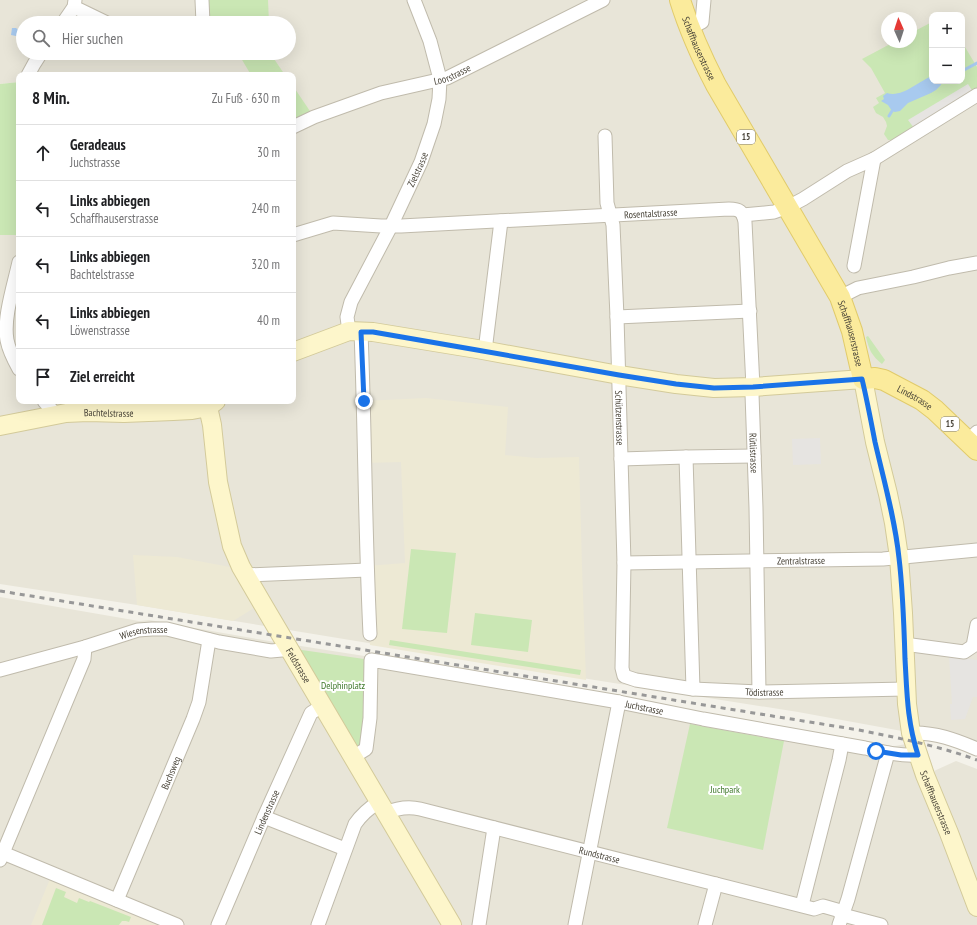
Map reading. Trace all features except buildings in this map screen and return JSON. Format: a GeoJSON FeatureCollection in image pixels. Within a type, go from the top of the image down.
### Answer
{"type":"FeatureCollection","features":[{"type":"Feature","properties":{"kind":"main road","name":"Schaffhauserstrasse"},"geometry":{"type":"LineString","coordinates":[[680,0],[706,66],[720,92],[840,297],[852,331],[862,379]]}},
{"type":"Feature","properties":{"kind":"main road","name":"Lindstrasse"},"geometry":{"type":"LineString","coordinates":[[862,379],[875,378],[884,380],[922,400],[974,441]]}},
{"type":"Feature","properties":{"kind":"street"},"geometry":{"type":"LineString","coordinates":[[202,0],[203,16]]}},
{"type":"Feature","properties":{"kind":"street","name":"Zielstrasse"},"geometry":{"type":"LineString","coordinates":[[370,634],[367,570],[364,401],[355,331],[347,317],[351,302],[391,226],[421,162],[434,124],[439,99],[440,79],[430,41],[414,0]]}},
{"type":"Feature","properties":{"kind":"street","name":"Loorstrasse"},"geometry":{"type":"LineString","coordinates":[[296,125],[314,116],[381,93],[447,78],[603,0]]}},
{"type":"Feature","properties":{"kind":"street"},"geometry":{"type":"LineString","coordinates":[[690,28],[702,22],[704,0]]}},
{"type":"Feature","properties":{"kind":"street"},"geometry":{"type":"LineString","coordinates":[[67,16],[74,4],[95,16]]}},
{"type":"Feature","properties":{"kind":"street"},"geometry":{"type":"LineString","coordinates":[[30,72],[37,60]]}},
{"type":"Feature","properties":{"kind":"street","name":"Rosentalstrasse"},"geometry":{"type":"LineString","coordinates":[[296,234],[333,223],[391,226],[729,209],[736,209],[743,215],[774,212],[788,207],[847,171],[874,159],[977,95]]}},
{"type":"Feature","properties":{"kind":"street","name":"Schützenstrasse"},"geometry":{"type":"LineString","coordinates":[[605,136],[607,203],[613,225],[618,317],[624,564],[622,668],[624,676]]}},
{"type":"Feature","properties":{"kind":"street"},"geometry":{"type":"LineString","coordinates":[[854,266],[874,159]]}},
{"type":"Feature","properties":{"kind":"street","name":"Rütlistrasse"},"geometry":{"type":"LineString","coordinates":[[743,215],[745,222],[753,387],[759,692]]}},
{"type":"Feature","properties":{"kind":"street"},"geometry":{"type":"LineString","coordinates":[[485,351],[501,221]]}},
{"type":"Feature","properties":{"kind":"street"},"geometry":{"type":"LineString","coordinates":[[840,297],[858,288],[977,263]]}},
{"type":"Feature","properties":{"kind":"street"},"geometry":{"type":"LineString","coordinates":[[16,275],[8,310],[6,331],[10,355],[16,364]]}},
{"type":"Feature","properties":{"kind":"street"},"geometry":{"type":"LineString","coordinates":[[618,317],[750,311]]}},
{"type":"Feature","properties":{"kind":"street"},"geometry":{"type":"LineString","coordinates":[[296,351],[355,331],[373,332],[619,375],[714,388],[753,387],[862,379]]}},
{"type":"Feature","properties":{"kind":"street","name":"Schaffhauserstrasse"},"geometry":{"type":"LineString","coordinates":[[862,379],[875,442],[888,494],[899,557],[906,689],[911,733],[925,775],[977,907]]}},
{"type":"Feature","properties":{"kind":"street"},"geometry":{"type":"LineString","coordinates":[[47,404],[56,415]]}},
{"type":"Feature","properties":{"kind":"street","name":"Bachtelstrasse"},"geometry":{"type":"LineString","coordinates":[[0,426],[66,413],[173,412],[192,410],[207,404]]}},
{"type":"Feature","properties":{"kind":"street","name":"Feldstrasse"},"geometry":{"type":"LineString","coordinates":[[210,404],[218,482],[232,546],[246,575],[288,648],[452,925]]}},
{"type":"Feature","properties":{"kind":"street"},"geometry":{"type":"LineString","coordinates":[[621,459],[754,456]]}},
{"type":"Feature","properties":{"kind":"street"},"geometry":{"type":"LineString","coordinates":[[686,457],[693,689]]}},
{"type":"Feature","properties":{"kind":"street","name":"Zentralstrasse"},"geometry":{"type":"LineString","coordinates":[[624,564],[757,560],[884,559],[977,550]]}},
{"type":"Feature","properties":{"kind":"street"},"geometry":{"type":"LineString","coordinates":[[246,575],[367,570]]}},
{"type":"Feature","properties":{"kind":"street"},"geometry":{"type":"LineString","coordinates":[[904,644],[964,652],[973,646],[977,625]]}},
{"type":"Feature","properties":{"kind":"street","name":"Wiesenstrasse"},"geometry":{"type":"LineString","coordinates":[[0,670],[85,647],[138,630],[166,630],[209,640],[271,651],[288,648]]}},
{"type":"Feature","properties":{"kind":"street","name":"Buchsweg"},"geometry":{"type":"LineString","coordinates":[[117,900],[193,719],[199,702],[209,640]]}},
{"type":"Feature","properties":{"kind":"street"},"geometry":{"type":"LineString","coordinates":[[85,647],[84,659],[1,857],[117,900],[177,925]]}},
{"type":"Feature","properties":{"kind":"street","name":"Juchstrasse"},"geometry":{"type":"LineString","coordinates":[[353,757],[366,749],[370,718],[371,660],[619,702],[710,721],[888,753],[918,755]]}},
{"type":"Feature","properties":{"kind":"street","name":"Tödistrasse"},"geometry":{"type":"LineString","coordinates":[[624,676],[636,680],[693,689],[759,692],[906,689]]}},
{"type":"Feature","properties":{"kind":"street"},"geometry":{"type":"LineString","coordinates":[[576,925],[619,702]]}},
{"type":"Feature","properties":{"kind":"street","name":"Lindenstrasse"},"geometry":{"type":"LineString","coordinates":[[218,925],[264,817],[311,713],[322,706]]}},
{"type":"Feature","properties":{"kind":"street"},"geometry":{"type":"LineString","coordinates":[[911,733],[933,734],[977,749]]}},
{"type":"Feature","properties":{"kind":"street"},"geometry":{"type":"LineString","coordinates":[[808,907],[842,744]]}},
{"type":"Feature","properties":{"kind":"street"},"geometry":{"type":"LineString","coordinates":[[841,920],[888,753]]}},
{"type":"Feature","properties":{"kind":"street","name":"Rundstrasse"},"geometry":{"type":"LineString","coordinates":[[382,808],[414,807],[808,907],[820,914],[832,918],[881,925]]}},
{"type":"Feature","properties":{"kind":"street"},"geometry":{"type":"LineString","coordinates":[[318,925],[353,828],[367,809],[382,808]]}},
{"type":"Feature","properties":{"kind":"street"},"geometry":{"type":"LineString","coordinates":[[264,817],[345,849]]}},
{"type":"Feature","properties":{"kind":"street"},"geometry":{"type":"LineString","coordinates":[[479,925],[494,828]]}},
{"type":"Feature","properties":{"kind":"street"},"geometry":{"type":"LineString","coordinates":[[705,925],[716,884]]}},
{"type":"Feature","properties":{"kind":"shaded area"},"geometry":{"type":"Polygon","coordinates":[[[0,0],[977,0],[977,755],[902,731],[798,712],[0,584],[0,235],[16,235],[16,404],[296,404],[296,72],[16,72],[16,82],[0,84],[0,0]]]}},
{"type":"Feature","properties":{"kind":"shaded area"},"geometry":{"type":"Polygon","coordinates":[[[968,84],[973,92],[914,128],[908,120],[968,84]]]}},
{"type":"Feature","properties":{"kind":"shaded area"},"geometry":{"type":"Polygon","coordinates":[[[426,398],[508,407],[505,455],[536,458],[579,457],[586,680],[370,645],[367,566],[405,563],[401,462],[364,463],[363,401],[426,398]]]}},
{"type":"Feature","properties":{"kind":"shaded area"},"geometry":{"type":"Polygon","coordinates":[[[820,438],[821,464],[793,465],[792,439],[820,438]]]}},
{"type":"Feature","properties":{"kind":"shaded area"},"geometry":{"type":"Polygon","coordinates":[[[133,555],[177,557],[230,567],[254,608],[233,621],[137,605],[133,555]]]}},
{"type":"Feature","properties":{"kind":"shaded area"},"geometry":{"type":"Polygon","coordinates":[[[0,597],[139,621],[149,620],[428,666],[890,747],[906,744],[927,750],[934,771],[956,761],[977,769],[977,925],[0,925],[0,597]]]}},
{"type":"Feature","properties":{"kind":"shaded area"},"geometry":{"type":"Polygon","coordinates":[[[949,656],[977,660],[977,697],[973,697],[965,719],[951,720],[950,704],[952,704],[949,656]]]}},
{"type":"Feature","properties":{"kind":"shaded area"},"geometry":{"type":"Polygon","coordinates":[[[52,874],[177,925],[31,925],[52,874]]]}},
{"type":"Feature","properties":{"kind":"green space"},"geometry":{"type":"Polygon","coordinates":[[[202,0],[268,0],[269,16],[203,16],[202,0]]]}},
{"type":"Feature","properties":{"kind":"green space"},"geometry":{"type":"Polygon","coordinates":[[[929,24],[929,84],[965,84],[965,47],[977,67],[977,90],[897,140],[888,140],[884,134],[887,126],[886,122],[883,117],[876,113],[873,107],[879,103],[876,98],[885,93],[871,68],[862,59],[883,48],[917,48],[917,30],[929,24]]]}},
{"type":"Feature","properties":{"kind":"green space"},"geometry":{"type":"Polygon","coordinates":[[[242,60],[275,60],[283,72],[249,72],[242,60]]]}},
{"type":"Feature","properties":{"kind":"green space"},"geometry":{"type":"Polygon","coordinates":[[[16,82],[16,235],[0,235],[0,84],[16,82]]]}},
{"type":"Feature","properties":{"kind":"green space"},"geometry":{"type":"Polygon","coordinates":[[[296,90],[314,117],[296,126],[296,90]]]}},
{"type":"Feature","properties":{"kind":"green space"},"geometry":{"type":"Polygon","coordinates":[[[868,336],[885,360],[882,364],[873,355],[870,349],[866,337],[868,336]]]}},
{"type":"Feature","properties":{"kind":"green space"},"geometry":{"type":"Polygon","coordinates":[[[411,549],[456,553],[447,633],[402,629],[411,549]]]}},
{"type":"Feature","properties":{"kind":"green space"},"geometry":{"type":"Polygon","coordinates":[[[475,613],[532,620],[528,652],[471,645],[475,613]]]}},
{"type":"Feature","properties":{"kind":"green space"},"geometry":{"type":"Polygon","coordinates":[[[390,640],[581,670],[580,675],[389,645],[390,640]]]}},
{"type":"Feature","properties":{"kind":"green space","name":"Delphinplatz"},"geometry":{"type":"Polygon","coordinates":[[[288,648],[371,660],[366,749],[353,757],[288,648]]]}},
{"type":"Feature","properties":{"kind":"green space","name":"Juchpark"},"geometry":{"type":"Polygon","coordinates":[[[690,724],[784,741],[763,850],[667,828],[690,724]]]}},
{"type":"Feature","properties":{"kind":"green space"},"geometry":{"type":"Polygon","coordinates":[[[56,888],[66,892],[64,897],[77,903],[79,898],[131,917],[129,922],[122,921],[119,925],[42,925],[56,888]]]}},
{"type":"Feature","properties":{"kind":"water"},"geometry":{"type":"Polygon","coordinates":[[[12,28],[16,28],[16,36],[11,35],[12,28]]]}},
{"type":"Feature","properties":{"kind":"water"},"geometry":{"type":"Polygon","coordinates":[[[929,77],[929,84],[941,84],[931,93],[908,103],[900,111],[892,111],[888,105],[881,101],[884,99],[883,96],[887,93],[899,93],[929,77]]]}},
{"type":"Feature","properties":{"kind":"waterway"},"geometry":{"type":"LineString","coordinates":[[965,69],[977,63]]}},
{"type":"Feature","properties":{"kind":"waterway"},"geometry":{"type":"LineString","coordinates":[[889,116],[892,111]]}},
{"type":"Feature","properties":{"kind":"railway"},"geometry":{"type":"LineString","coordinates":[[0,591],[859,730],[934,746],[977,760]]}},
{"type":"Feature","properties":{"kind":"route"},"geometry":{"type":"LineString","coordinates":[[364,401],[361,332],[373,332],[619,375],[714,388],[753,387],[862,379],[894,523],[902,587],[908,713],[911,733],[918,755],[901,755],[876,751]]}}]}
